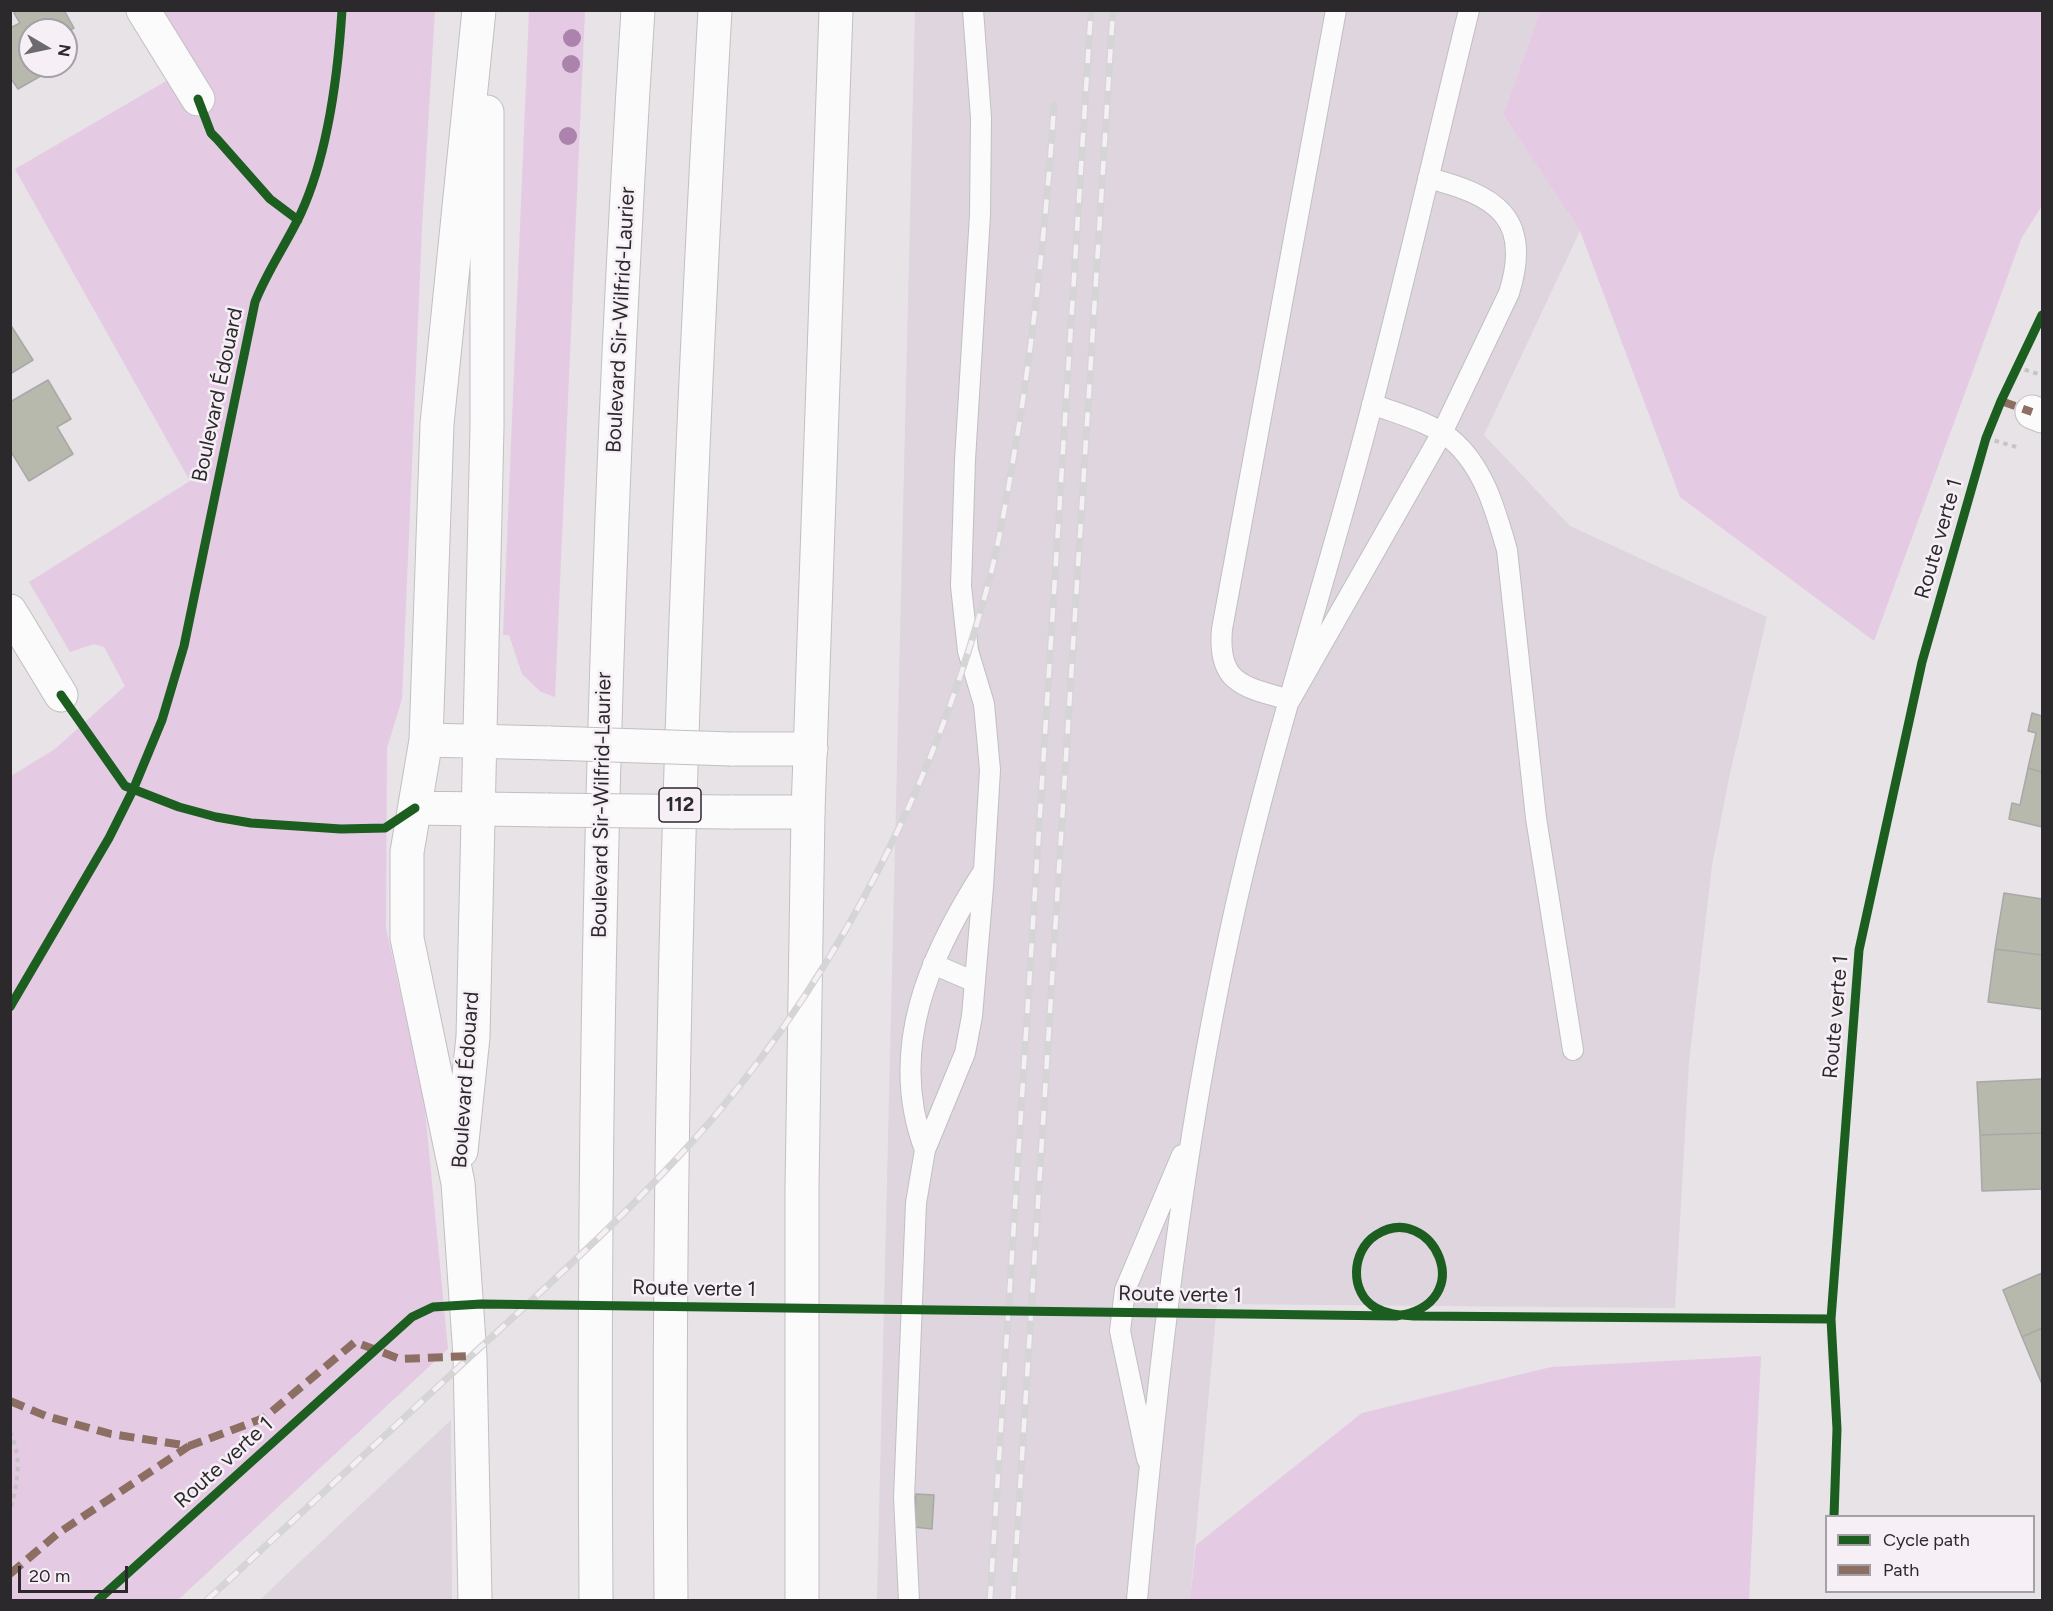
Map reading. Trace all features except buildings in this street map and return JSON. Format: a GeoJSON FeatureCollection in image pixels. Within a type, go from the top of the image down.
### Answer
{"type":"FeatureCollection","features":[{"type":"Feature","properties":{"kind":"main road"},"geometry":{"type":"LineString","coordinates":[[143,10],[198,99]]}},
{"type":"Feature","properties":{"kind":"main road","name":"Boulevard Édouard"},"geometry":{"type":"LineString","coordinates":[[458,1183],[407,938],[407,852],[426,740],[437,424],[479,10]]}},
{"type":"Feature","properties":{"kind":"main road","name":"Boulevard Édouard"},"geometry":{"type":"LineString","coordinates":[[458,1183],[473,1037],[476,809],[487,426],[488,10]]}},
{"type":"Feature","properties":{"kind":"main road","name":"Boulevard Sir-Wilfrid-Laurier"},"geometry":{"type":"LineString","coordinates":[[597,1600],[594,1287],[606,637],[638,10]]}},
{"type":"Feature","properties":{"kind":"main road","name":"112"},"geometry":{"type":"LineString","coordinates":[[671,1600],[670,1344],[680,800],[695,362],[715,10]]}},
{"type":"Feature","properties":{"kind":"main road"},"geometry":{"type":"LineString","coordinates":[[801,1600],[802,1187],[808,812],[836,10]]}},
{"type":"Feature","properties":{"kind":"main road"},"geometry":{"type":"LineString","coordinates":[[10,611],[61,695]]}},
{"type":"Feature","properties":{"kind":"main road"},"geometry":{"type":"LineString","coordinates":[[426,740],[732,749],[810,749]]}},
{"type":"Feature","properties":{"kind":"main road"},"geometry":{"type":"LineString","coordinates":[[415,808],[808,812]]}},
{"type":"Feature","properties":{"kind":"main road"},"geometry":{"type":"LineString","coordinates":[[458,1183],[470,1356],[475,1600]]}},
{"type":"Feature","properties":{"kind":"lane"},"geometry":{"type":"LineString","coordinates":[[909,1600],[904,1498],[911,1273],[916,1194],[925,1150],[964,1053],[975,982],[990,770],[984,704],[968,651],[961,586],[965,460],[980,215],[981,118],[973,10]]}},
{"type":"Feature","properties":{"kind":"lane"},"geometry":{"type":"LineString","coordinates":[[1290,700],[1239,683],[1229,675],[1222,662],[1220,645],[1336,10]]}},
{"type":"Feature","properties":{"kind":"lane"},"geometry":{"type":"LineString","coordinates":[[1137,1600],[1172,1288],[1194,1128],[1228,937],[1248,850],[1372,404],[1469,10]]}},
{"type":"Feature","properties":{"kind":"lane"},"geometry":{"type":"LineString","coordinates":[[1290,700],[1442,433],[1509,293],[1515,274],[1517,250],[1515,233],[1505,215],[1490,202],[1465,187],[1428,178]]}},
{"type":"Feature","properties":{"kind":"lane"},"geometry":{"type":"LineString","coordinates":[[1372,404],[1442,433],[1451,439],[1468,456],[1495,510],[1507,550],[1536,818],[1573,1050]]}},
{"type":"Feature","properties":{"kind":"lane"},"geometry":{"type":"LineString","coordinates":[[925,1150],[916,1128],[913,1105],[911,1054],[918,1000],[933,964],[968,895],[984,870]]}},
{"type":"Feature","properties":{"kind":"lane"},"geometry":{"type":"LineString","coordinates":[[933,964],[975,982]]}},
{"type":"Feature","properties":{"kind":"lane"},"geometry":{"type":"LineString","coordinates":[[1150,1475],[1120,1331],[1121,1321],[1125,1290],[1194,1128]]}},
{"type":"Feature","properties":{"kind":"path"},"geometry":{"type":"LineString","coordinates":[[2022,357],[2014,371],[2043,375]]}},
{"type":"Feature","properties":{"kind":"path"},"geometry":{"type":"LineString","coordinates":[[1983,449],[1988,433],[2020,448]]}},
{"type":"Feature","properties":{"kind":"path"},"geometry":{"type":"LineString","coordinates":[[10,1432],[17,1446],[18,1483],[10,1512]]}},
{"type":"Feature","properties":{"kind":"shaded area"},"geometry":{"type":"Polygon","coordinates":[[[529,10],[585,11],[555,697],[541,692],[522,674],[509,635],[503,635],[529,10]]]}},
{"type":"Feature","properties":{"kind":"shaded area"},"geometry":{"type":"Polygon","coordinates":[[[143,11],[435,11],[422,227],[402,699],[387,748],[386,928],[424,1099],[448,1349],[178,1600],[11,1600],[11,776],[55,749],[125,686],[104,647],[94,644],[70,652],[29,582],[190,481],[15,169],[180,73],[143,11]]]}},
{"type":"Feature","properties":{"kind":"shaded area"},"geometry":{"type":"Polygon","coordinates":[[[915,11],[1540,11],[1503,115],[1580,231],[1484,435],[1570,526],[1767,617],[1730,773],[1712,865],[1689,1062],[1675,1308],[1217,1304],[1190,1600],[877,1600],[915,11]]]}},
{"type":"Feature","properties":{"kind":"shaded area"},"geometry":{"type":"Polygon","coordinates":[[[1540,11],[2042,11],[2042,206],[2022,237],[1874,641],[1680,497],[1580,231],[1503,115],[1540,11]]]}},
{"type":"Feature","properties":{"kind":"shaded area"},"geometry":{"type":"Polygon","coordinates":[[[1761,1356],[1749,1600],[1190,1600],[1196,1545],[1362,1413],[1551,1367],[1761,1356]]]}},
{"type":"Feature","properties":{"kind":"shaded area"},"geometry":{"type":"Polygon","coordinates":[[[451,1420],[452,1600],[260,1600],[286,1575],[451,1420]]]}},
{"type":"Feature","properties":{"kind":"railway"},"geometry":{"type":"LineString","coordinates":[[990,1600],[1091,10]]}},
{"type":"Feature","properties":{"kind":"railway"},"geometry":{"type":"LineString","coordinates":[[1013,1600],[1113,10]]}},
{"type":"Feature","properties":{"kind":"railway"},"geometry":{"type":"LineString","coordinates":[[207,1600],[565,1269],[657,1180],[714,1117],[762,1057],[806,995],[846,930],[915,794],[944,723],[969,651],[990,577],[1010,479],[1031,341],[1054,106]]}},
{"type":"Feature","properties":{"kind":"marked path"},"geometry":{"type":"LineString","coordinates":[[2001,401],[2032,412]]}},
{"type":"Feature","properties":{"kind":"marked path"},"geometry":{"type":"LineString","coordinates":[[10,1401],[46,1416],[111,1434],[189,1446],[264,1418],[355,1342],[400,1359],[470,1356]]}},
{"type":"Feature","properties":{"kind":"marked path"},"geometry":{"type":"LineString","coordinates":[[10,1574],[57,1534],[189,1446]]}},
{"type":"Feature","properties":{"kind":"cycle path"},"geometry":{"type":"LineString","coordinates":[[10,1007],[109,838],[133,790],[162,720],[184,646],[255,302],[301,213],[325,140],[338,60],[342,10]]}},
{"type":"Feature","properties":{"kind":"cycle path"},"geometry":{"type":"LineString","coordinates":[[198,99],[211,133],[270,199],[298,220]]}},
{"type":"Feature","properties":{"kind":"cycle path","name":"Route verte 1"},"geometry":{"type":"LineString","coordinates":[[1834,1515],[1837,1429],[1831,1319],[1859,950],[1922,662],[1986,438],[2042,315]]}},
{"type":"Feature","properties":{"kind":"cycle path"},"geometry":{"type":"LineString","coordinates":[[61,695],[125,786],[179,807],[251,823],[341,829],[385,828],[415,808]]}},
{"type":"Feature","properties":{"kind":"cycle path","name":"Route verte 1"},"geometry":{"type":"LineString","coordinates":[[98,1600],[412,1317],[433,1307],[481,1304],[1396,1316],[1422,1308],[1437,1293],[1442,1276],[1439,1258],[1430,1242],[1415,1231],[1396,1228],[1376,1235],[1368,1242],[1362,1251],[1356,1272],[1361,1293],[1367,1301],[1376,1308],[1390,1313],[1395,1314],[1400,1315],[1416,1316],[1831,1319]]}}]}
